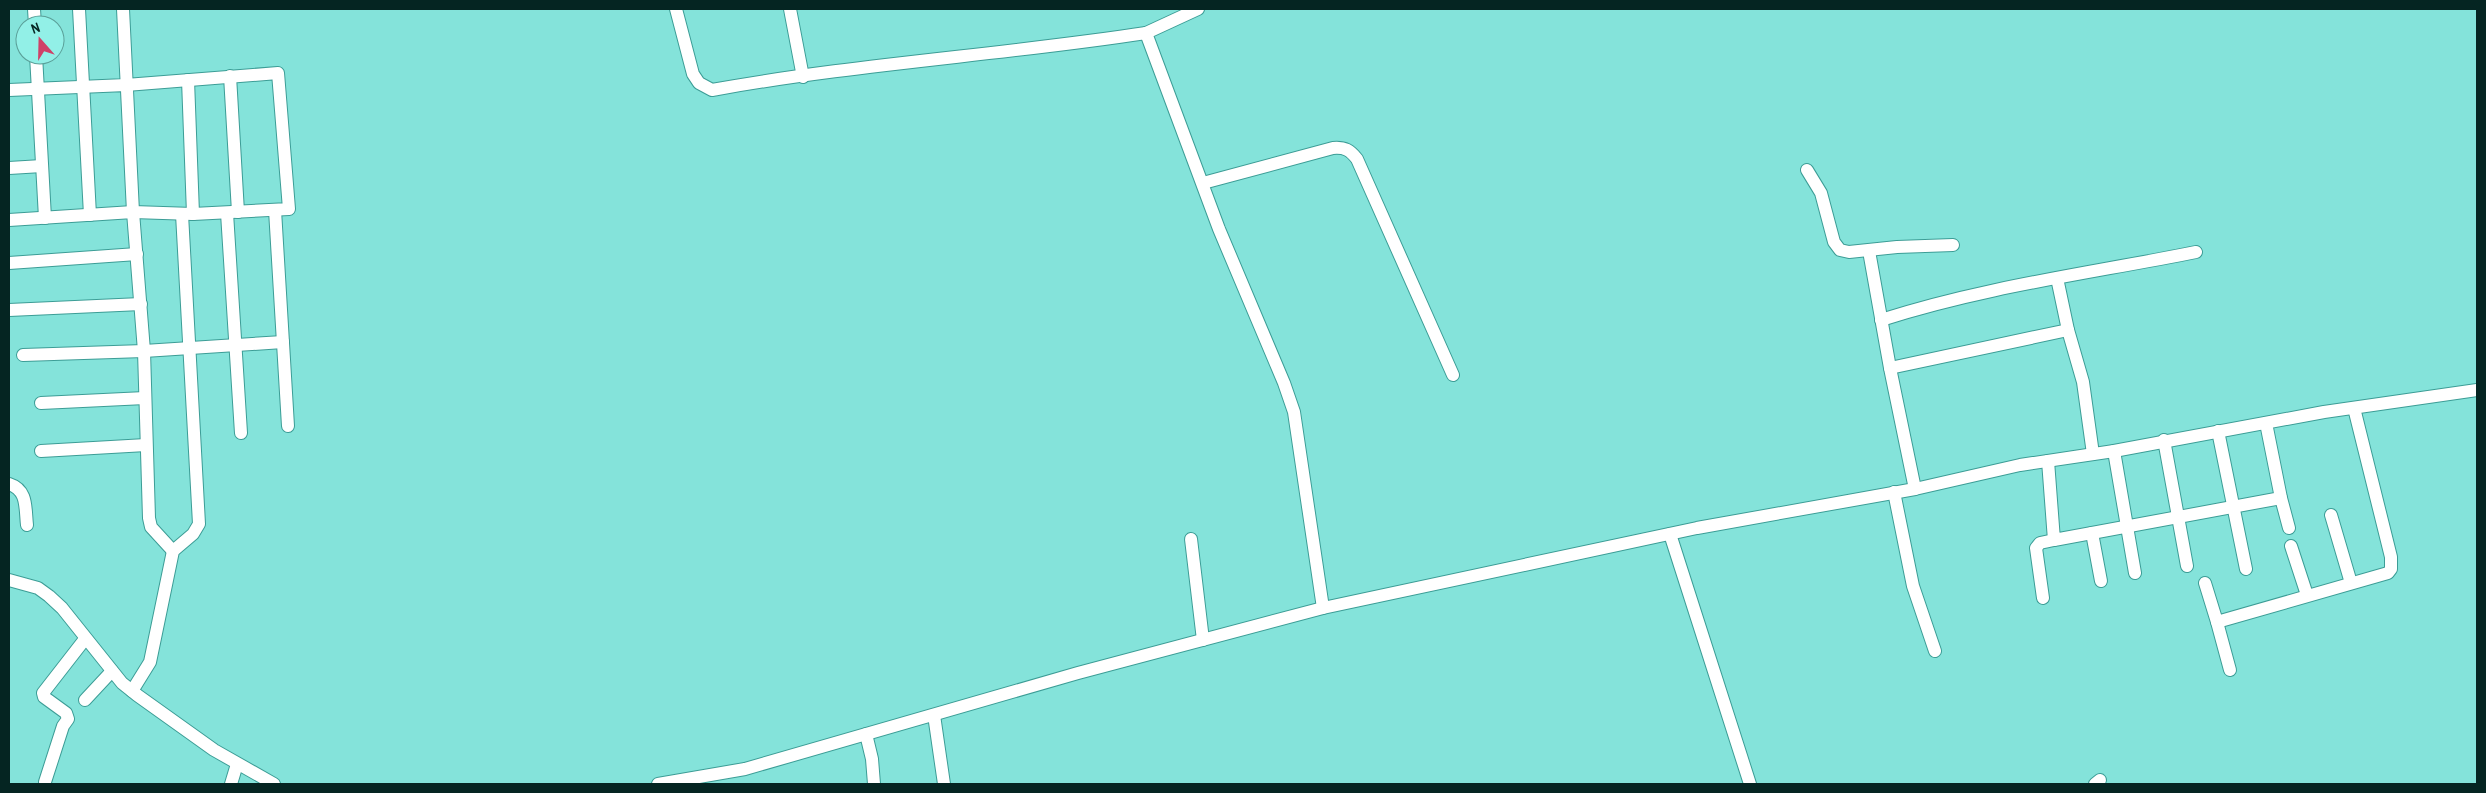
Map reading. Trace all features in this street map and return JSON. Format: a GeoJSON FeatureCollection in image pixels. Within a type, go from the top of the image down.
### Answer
{"type":"FeatureCollection","features":[{"type":"Feature","properties":{"kind":"street"},"geometry":{"type":"LineString","coordinates":[[79,9],[90,215]]}},
{"type":"Feature","properties":{"kind":"street"},"geometry":{"type":"LineString","coordinates":[[123,9],[133,212],[144,351],[150,524],[173,551]]}},
{"type":"Feature","properties":{"kind":"street"},"geometry":{"type":"LineString","coordinates":[[676,9],[694,74],[705,87],[712,90],[840,71],[1067,45],[1146,33],[1198,9]]}},
{"type":"Feature","properties":{"kind":"street"},"geometry":{"type":"LineString","coordinates":[[790,9],[803,77]]}},
{"type":"Feature","properties":{"kind":"street"},"geometry":{"type":"LineString","coordinates":[[1146,33],[1204,183],[1226,247],[1284,383],[1294,412],[1323,608]]}},
{"type":"Feature","properties":{"kind":"street"},"geometry":{"type":"LineString","coordinates":[[37,65],[45,218]]}},
{"type":"Feature","properties":{"kind":"street"},"geometry":{"type":"LineString","coordinates":[[9,90],[126,85],[278,73],[289,209],[187,214],[133,212],[9,220]]}},
{"type":"Feature","properties":{"kind":"street"},"geometry":{"type":"LineString","coordinates":[[230,76],[236,345],[241,433]]}},
{"type":"Feature","properties":{"kind":"street"},"geometry":{"type":"LineString","coordinates":[[132,691],[148,666],[173,551],[193,534],[199,524],[190,347],[187,214],[188,80]]}},
{"type":"Feature","properties":{"kind":"street"},"geometry":{"type":"LineString","coordinates":[[1204,183],[1333,148],[1343,147],[1349,150],[1357,159],[1453,375]]}},
{"type":"Feature","properties":{"kind":"street"},"geometry":{"type":"LineString","coordinates":[[9,168],[42,166]]}},
{"type":"Feature","properties":{"kind":"street"},"geometry":{"type":"LineString","coordinates":[[1807,170],[1821,193],[1837,248],[1849,252],[1897,246],[1953,245]]}},
{"type":"Feature","properties":{"kind":"street"},"geometry":{"type":"LineString","coordinates":[[275,210],[288,426]]}},
{"type":"Feature","properties":{"kind":"street"},"geometry":{"type":"LineString","coordinates":[[1869,251],[1890,368],[1915,488]]}},
{"type":"Feature","properties":{"kind":"street"},"geometry":{"type":"LineString","coordinates":[[1881,320],[1921,307],[1974,294],[2196,252]]}},
{"type":"Feature","properties":{"kind":"street"},"geometry":{"type":"LineString","coordinates":[[9,263],[137,254]]}},
{"type":"Feature","properties":{"kind":"street"},"geometry":{"type":"LineString","coordinates":[[2057,278],[2068,330],[2083,382],[2093,454]]}},
{"type":"Feature","properties":{"kind":"street"},"geometry":{"type":"LineString","coordinates":[[9,310],[141,304]]}},
{"type":"Feature","properties":{"kind":"street"},"geometry":{"type":"LineString","coordinates":[[1890,368],[2068,330]]}},
{"type":"Feature","properties":{"kind":"street"},"geometry":{"type":"LineString","coordinates":[[23,355],[144,351],[283,342]]}},
{"type":"Feature","properties":{"kind":"street"},"geometry":{"type":"LineString","coordinates":[[658,784],[745,769],[1078,673],[1323,608],[1670,534],[1915,488],[2048,460],[2114,451],[2164,440],[2354,408],[2477,390]]}},
{"type":"Feature","properties":{"kind":"street"},"geometry":{"type":"LineString","coordinates":[[41,403],[146,398]]}},
{"type":"Feature","properties":{"kind":"street"},"geometry":{"type":"LineString","coordinates":[[2217,622],[2307,595],[2388,574],[2392,563],[2354,408]]}},
{"type":"Feature","properties":{"kind":"street"},"geometry":{"type":"LineString","coordinates":[[2266,423],[2289,528]]}},
{"type":"Feature","properties":{"kind":"street"},"geometry":{"type":"LineString","coordinates":[[2218,431],[2246,569]]}},
{"type":"Feature","properties":{"kind":"street"},"geometry":{"type":"LineString","coordinates":[[2164,440],[2180,517],[2187,566]]}},
{"type":"Feature","properties":{"kind":"street"},"geometry":{"type":"LineString","coordinates":[[41,451],[146,445]]}},
{"type":"Feature","properties":{"kind":"street"},"geometry":{"type":"LineString","coordinates":[[2114,451],[2134,573]]}},
{"type":"Feature","properties":{"kind":"street"},"geometry":{"type":"LineString","coordinates":[[2048,460],[2054,540]]}},
{"type":"Feature","properties":{"kind":"street"},"geometry":{"type":"LineString","coordinates":[[9,484],[18,487],[22,492],[27,525]]}},
{"type":"Feature","properties":{"kind":"street"},"geometry":{"type":"LineString","coordinates":[[1894,492],[1913,586],[1935,651]]}},
{"type":"Feature","properties":{"kind":"street"},"geometry":{"type":"LineString","coordinates":[[2043,598],[2036,548],[2040,543],[2281,498]]}},
{"type":"Feature","properties":{"kind":"street"},"geometry":{"type":"LineString","coordinates":[[2331,515],[2351,583]]}},
{"type":"Feature","properties":{"kind":"street"},"geometry":{"type":"LineString","coordinates":[[2092,533],[2101,581]]}},
{"type":"Feature","properties":{"kind":"street"},"geometry":{"type":"LineString","coordinates":[[1670,534],[1750,784]]}},
{"type":"Feature","properties":{"kind":"street"},"geometry":{"type":"LineString","coordinates":[[1191,539],[1203,640]]}},
{"type":"Feature","properties":{"kind":"street"},"geometry":{"type":"LineString","coordinates":[[2291,546],[2307,595]]}},
{"type":"Feature","properties":{"kind":"street"},"geometry":{"type":"LineString","coordinates":[[9,580],[38,588],[49,596],[62,608],[112,671],[132,691],[182,728],[237,764],[274,784]]}},
{"type":"Feature","properties":{"kind":"street"},"geometry":{"type":"LineString","coordinates":[[2205,583],[2230,670]]}},
{"type":"Feature","properties":{"kind":"street"},"geometry":{"type":"LineString","coordinates":[[45,782],[63,726],[68,719],[66,713],[44,697],[43,693],[85,639]]}},
{"type":"Feature","properties":{"kind":"street"},"geometry":{"type":"LineString","coordinates":[[85,700],[112,671]]}},
{"type":"Feature","properties":{"kind":"street"},"geometry":{"type":"LineString","coordinates":[[934,714],[944,784]]}},
{"type":"Feature","properties":{"kind":"street"},"geometry":{"type":"LineString","coordinates":[[866,734],[872,759],[874,784]]}},
{"type":"Feature","properties":{"kind":"street"},"geometry":{"type":"LineString","coordinates":[[231,784],[237,764]]}}]}
